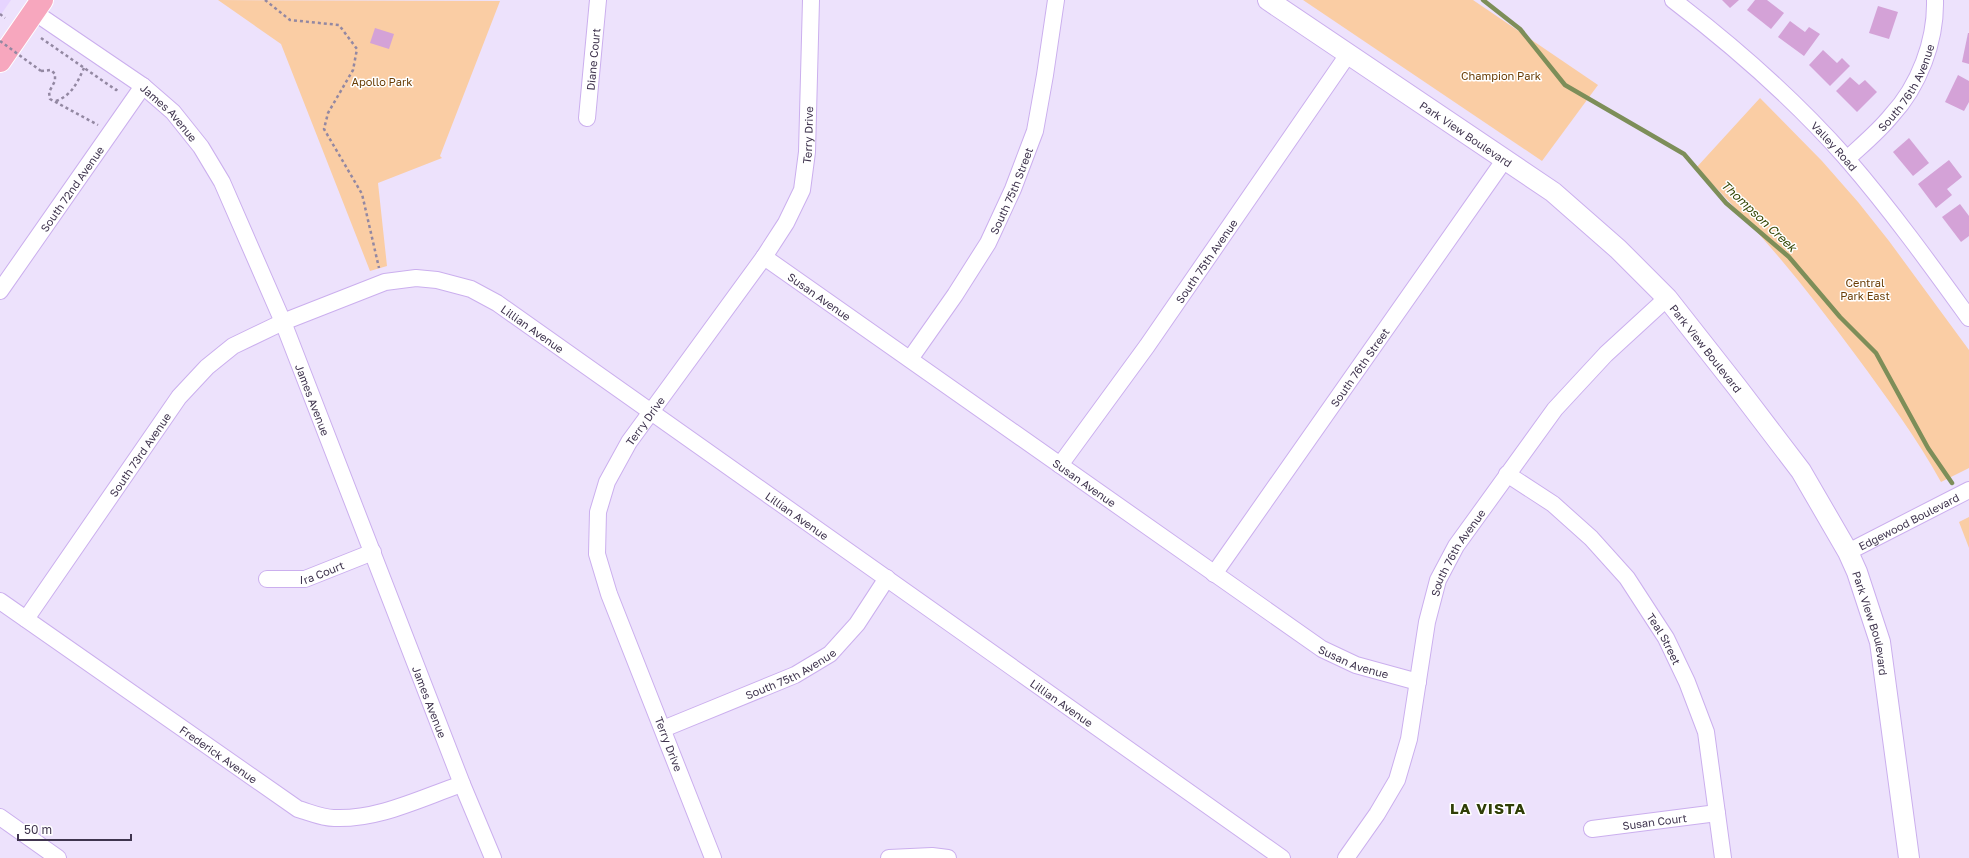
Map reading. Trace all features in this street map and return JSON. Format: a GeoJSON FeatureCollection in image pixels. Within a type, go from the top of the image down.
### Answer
{"type":"FeatureCollection","features":[{"type":"Feature","properties":{"kind":"main road"},"geometry":{"type":"LineString","coordinates":[[0,61],[38,6]]}},
{"type":"Feature","properties":{"kind":"street","name":"Diane Court"},"geometry":{"type":"LineString","coordinates":[[587,118],[598,0]]}},
{"type":"Feature","properties":{"kind":"street","name":"Terry Drive"},"geometry":{"type":"LineString","coordinates":[[713,858],[609,594],[597,554],[598,512],[608,482],[629,442],[764,257],[786,223],[802,190],[807,152],[811,0]]}},
{"type":"Feature","properties":{"kind":"street","name":"South 75th Street"},"geometry":{"type":"LineString","coordinates":[[910,358],[955,295],[984,249],[1013,189],[1035,131],[1056,0]]}},
{"type":"Feature","properties":{"kind":"street","name":"Park View Boulevard"},"geometry":{"type":"LineString","coordinates":[[1268,0],[1553,192],[1618,249],[1666,298],[1738,387],[1801,472],[1848,552],[1857,572],[1880,642],[1909,858]]}},
{"type":"Feature","properties":{"kind":"street","name":"Valley Road"},"geometry":{"type":"LineString","coordinates":[[1673,0],[1724,40],[1775,85],[1846,159],[1892,214],[1969,318]]}},
{"type":"Feature","properties":{"kind":"street","name":"South 76th Avenue"},"geometry":{"type":"LineString","coordinates":[[1846,159],[1891,116],[1908,94],[1921,68],[1929,46],[1933,25],[1935,0]]}},
{"type":"Feature","properties":{"kind":"street","name":"James Avenue"},"geometry":{"type":"LineString","coordinates":[[38,6],[143,86],[173,112],[201,146],[218,176],[283,322],[462,784],[493,858]]}},
{"type":"Feature","properties":{"kind":"street","name":"South 75th Avenue"},"geometry":{"type":"LineString","coordinates":[[1060,465],[1147,346],[1348,54]]}},
{"type":"Feature","properties":{"kind":"street","name":"South 72nd Avenue"},"geometry":{"type":"LineString","coordinates":[[0,292],[143,86]]}},
{"type":"Feature","properties":{"kind":"street","name":"South 76th Street"},"geometry":{"type":"LineString","coordinates":[[1214,574],[1505,159]]}},
{"type":"Feature","properties":{"kind":"street","name":"Susan Avenue"},"geometry":{"type":"LineString","coordinates":[[764,257],[910,358],[1322,650],[1356,665],[1418,682]]}},
{"type":"Feature","properties":{"kind":"street","name":"Lillian Avenue"},"geometry":{"type":"LineString","coordinates":[[283,322],[376,285],[394,280],[427,278],[460,285],[480,293],[497,303],[650,414],[887,578],[1282,858]]}},
{"type":"Feature","properties":{"kind":"street","name":"South 76th Avenue"},"geometry":{"type":"LineString","coordinates":[[1346,858],[1377,814],[1397,780],[1409,739],[1426,622],[1438,580],[1456,546],[1555,409],[1606,354],[1666,298]]}},
{"type":"Feature","properties":{"kind":"street","name":"South 73rd Avenue"},"geometry":{"type":"LineString","coordinates":[[26,619],[179,397],[207,367],[233,346],[283,322]]}},
{"type":"Feature","properties":{"kind":"street","name":"Teal Street"},"geometry":{"type":"LineString","coordinates":[[1507,474],[1553,504],[1591,538],[1627,578],[1666,638],[1687,682],[1706,732],[1723,858]]}},
{"type":"Feature","properties":{"kind":"street","name":"Edgewood Boulevard"},"geometry":{"type":"LineString","coordinates":[[1848,552],[1969,490]]}},
{"type":"Feature","properties":{"kind":"street","name":"Ira Court"},"geometry":{"type":"LineString","coordinates":[[267,579],[305,579],[373,552]]}},
{"type":"Feature","properties":{"kind":"street","name":"South 75th Avenue"},"geometry":{"type":"LineString","coordinates":[[663,729],[795,675],[830,654],[857,624],[887,578]]}},
{"type":"Feature","properties":{"kind":"street","name":"Frederick Avenue"},"geometry":{"type":"LineString","coordinates":[[0,601],[298,809],[332,818],[358,818],[394,808],[462,784]]}},
{"type":"Feature","properties":{"kind":"street","name":"Susan Court"},"geometry":{"type":"LineString","coordinates":[[1592,829],[1717,813]]}},
{"type":"Feature","properties":{"kind":"street"},"geometry":{"type":"LineString","coordinates":[[0,817],[58,858]]}},
{"type":"Feature","properties":{"kind":"street"},"geometry":{"type":"LineString","coordinates":[[889,858],[932,856],[948,858]]}},
{"type":"Feature","properties":{"kind":"path"},"geometry":{"type":"LineString","coordinates":[[265,0],[290,20],[339,25],[357,49],[353,70],[328,113],[324,129],[362,194],[380,270]]}},
{"type":"Feature","properties":{"kind":"path"},"geometry":{"type":"LineString","coordinates":[[0,14],[5,18]]}},
{"type":"Feature","properties":{"kind":"path"},"geometry":{"type":"LineString","coordinates":[[41,38],[116,90],[120,87]]}},
{"type":"Feature","properties":{"kind":"path"},"geometry":{"type":"LineString","coordinates":[[0,41],[41,71],[51,70],[55,74],[55,81],[49,92],[50,99],[56,101],[110,133]]}},
{"type":"Feature","properties":{"kind":"path"},"geometry":{"type":"LineString","coordinates":[[56,101],[70,93],[78,82],[84,68]]}},
{"type":"Feature","properties":{"kind":"shaded area"},"geometry":{"type":"Polygon","coordinates":[[[0,0],[11,0],[0,16],[0,0]]]}},
{"type":"Feature","properties":{"kind":"green space","name":"Apollo Park"},"geometry":{"type":"Polygon","coordinates":[[[218,0],[500,1],[440,156],[442,158],[378,183],[387,266],[370,271],[281,44],[218,0]]]}},
{"type":"Feature","properties":{"kind":"green space","name":"Champion Park"},"geometry":{"type":"Polygon","coordinates":[[[1303,0],[1473,0],[1598,85],[1542,161],[1303,0]]]}},
{"type":"Feature","properties":{"kind":"green space","name":"Central Park East"},"geometry":{"type":"Polygon","coordinates":[[[1760,98],[1822,161],[1858,202],[1889,241],[1969,350],[1969,468],[1941,482],[1901,418],[1819,307],[1740,213],[1696,168],[1760,98]]]}},
{"type":"Feature","properties":{"kind":"green space"},"geometry":{"type":"Polygon","coordinates":[[[1969,517],[1969,548],[1959,522],[1969,517]]]}},
{"type":"Feature","properties":{"kind":"building"},"geometry":{"type":"Polygon","coordinates":[[[1722,0],[1739,0],[1730,8],[1722,0]]]}},
{"type":"Feature","properties":{"kind":"building"},"geometry":{"type":"Polygon","coordinates":[[[1755,0],[1767,0],[1784,13],[1771,29],[1747,10],[1755,0]]]}},
{"type":"Feature","properties":{"kind":"building"},"geometry":{"type":"Polygon","coordinates":[[[1878,6],[1898,12],[1889,39],[1869,33],[1878,6]]]}},
{"type":"Feature","properties":{"kind":"building"},"geometry":{"type":"Polygon","coordinates":[[[1790,21],[1805,32],[1809,27],[1820,34],[1804,56],[1778,37],[1790,21]]]}},
{"type":"Feature","properties":{"kind":"building"},"geometry":{"type":"Polygon","coordinates":[[[375,28],[394,34],[389,49],[370,43],[375,28]]]}},
{"type":"Feature","properties":{"kind":"building"},"geometry":{"type":"Polygon","coordinates":[[[1969,33],[1969,64],[1962,62],[1969,33]]]}},
{"type":"Feature","properties":{"kind":"building"},"geometry":{"type":"Polygon","coordinates":[[[1823,50],[1837,63],[1842,58],[1850,66],[1830,86],[1809,65],[1823,50]]]}},
{"type":"Feature","properties":{"kind":"building"},"geometry":{"type":"Polygon","coordinates":[[[1958,75],[1969,81],[1969,102],[1964,111],[1945,102],[1958,75]]]}},
{"type":"Feature","properties":{"kind":"building"},"geometry":{"type":"Polygon","coordinates":[[[1850,77],[1859,85],[1865,80],[1877,92],[1857,112],[1836,91],[1850,77]]]}},
{"type":"Feature","properties":{"kind":"building"},"geometry":{"type":"Polygon","coordinates":[[[1909,138],[1929,163],[1913,176],[1893,152],[1909,138]]]}},
{"type":"Feature","properties":{"kind":"building"},"geometry":{"type":"Polygon","coordinates":[[[1949,160],[1962,177],[1947,189],[1952,195],[1936,208],[1918,184],[1949,160]]]}},
{"type":"Feature","properties":{"kind":"building"},"geometry":{"type":"Polygon","coordinates":[[[1960,204],[1969,216],[1969,236],[1961,242],[1942,217],[1960,204]]]}},
{"type":"Feature","properties":{"kind":"waterway","name":"Thompson Creek"},"geometry":{"type":"LineString","coordinates":[[1483,0],[1520,29],[1565,85],[1684,154],[1726,203],[1789,257],[1840,317],[1876,353],[1928,448],[1952,483]]}},
{"type":"Feature","properties":{"kind":"district","name":"LA VISTA"},"geometry":{"type":"Point","coordinates":[1488,808]}}]}
